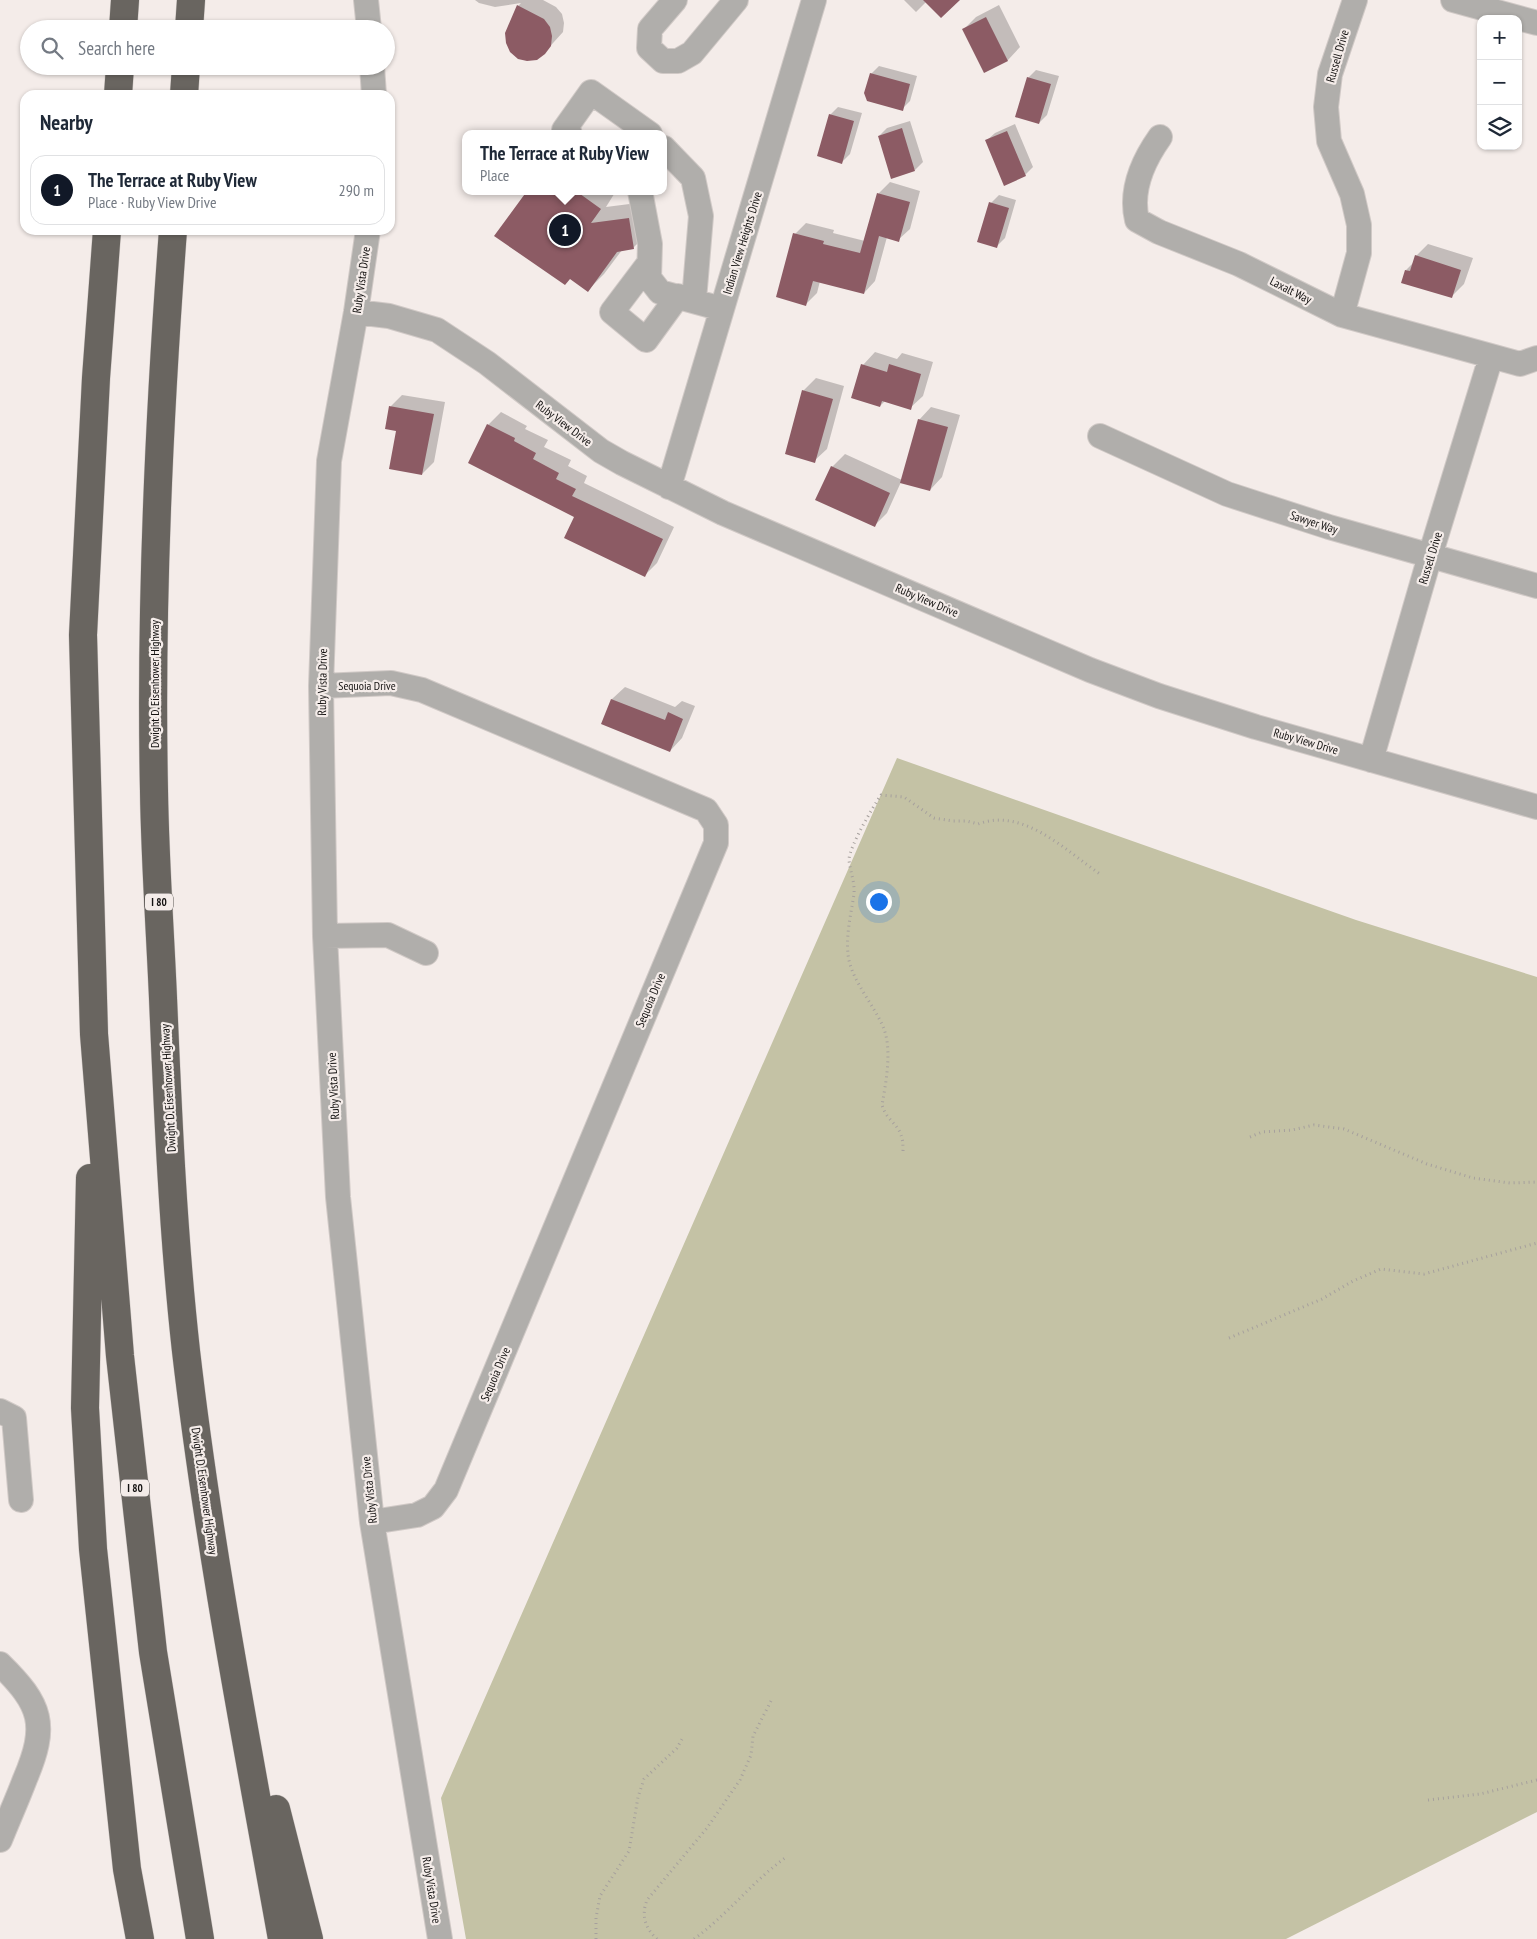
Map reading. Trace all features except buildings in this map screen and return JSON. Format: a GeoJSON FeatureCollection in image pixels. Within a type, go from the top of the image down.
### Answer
{"type":"FeatureCollection","features":[{"type":"Feature","properties":{"kind":"highway"},"geometry":{"type":"LineString","coordinates":[[124,20],[125,0]]}},
{"type":"Feature","properties":{"kind":"highway"},"geometry":{"type":"LineString","coordinates":[[190,20],[191,0]]}},
{"type":"Feature","properties":{"kind":"highway"},"geometry":{"type":"LineString","coordinates":[[118,90],[119,75]]}},
{"type":"Feature","properties":{"kind":"highway"},"geometry":{"type":"LineString","coordinates":[[184,90],[185,75]]}},
{"type":"Feature","properties":{"kind":"highway","name":"I 80"},"geometry":{"type":"LineString","coordinates":[[107,235],[96,378],[83,635],[94,1034],[120,1356],[153,1652],[200,1939]]}},
{"type":"Feature","properties":{"kind":"highway","name":"Dwight D. Eisenhower Highway"},"geometry":{"type":"LineString","coordinates":[[173,235],[162,391],[153,657],[154,793],[175,1229],[186,1350],[216,1573],[282,1939]]}},
{"type":"Feature","properties":{"kind":"highway"},"geometry":{"type":"LineString","coordinates":[[94,1034],[85,1408],[96,1578],[127,1869],[140,1939]]}},
{"type":"Feature","properties":{"kind":"highway"},"geometry":{"type":"LineString","coordinates":[[216,1573],[309,1939]]}},
{"type":"Feature","properties":{"kind":"street"},"geometry":{"type":"LineString","coordinates":[[366,0],[368,20]]}},
{"type":"Feature","properties":{"kind":"street"},"geometry":{"type":"LineString","coordinates":[[675,0],[650,30],[649,48],[663,61],[678,61],[692,53],[736,0]]}},
{"type":"Feature","properties":{"kind":"street","name":"Indian View Heights Drive"},"geometry":{"type":"LineString","coordinates":[[669,487],[814,0]]}},
{"type":"Feature","properties":{"kind":"street","name":"Russell Drive"},"geometry":{"type":"LineString","coordinates":[[1342,316],[1359,253],[1359,225],[1352,194],[1328,141],[1326,107],[1330,74],[1355,0]]}},
{"type":"Feature","properties":{"kind":"street"},"geometry":{"type":"LineString","coordinates":[[1453,0],[1537,23]]}},
{"type":"Feature","properties":{"kind":"street"},"geometry":{"type":"LineString","coordinates":[[373,75],[374,90]]}},
{"type":"Feature","properties":{"kind":"street"},"geometry":{"type":"LineString","coordinates":[[564,130],[591,92],[644,130]]}},
{"type":"Feature","properties":{"kind":"street","name":"Laxalt Way"},"geometry":{"type":"LineString","coordinates":[[1160,137],[1151,150],[1140,173],[1134,207],[1137,220],[1159,232],[1239,264],[1342,316],[1520,364],[1537,358]]}},
{"type":"Feature","properties":{"kind":"street"},"geometry":{"type":"LineString","coordinates":[[650,263],[612,312],[646,340],[686,298],[701,216],[693,178],[667,151]]}},
{"type":"Feature","properties":{"kind":"street"},"geometry":{"type":"LineString","coordinates":[[641,195],[650,244],[649,278],[660,292],[722,309]]}},
{"type":"Feature","properties":{"kind":"street","name":"Ruby Vista Drive"},"geometry":{"type":"LineString","coordinates":[[367,235],[356,312],[329,461],[321,686],[325,936],[338,1197],[372,1522],[440,1939]]}},
{"type":"Feature","properties":{"kind":"street","name":"Ruby View Drive"},"geometry":{"type":"LineString","coordinates":[[356,312],[390,316],[438,330],[487,363],[600,451],[669,487],[723,513],[1090,670],[1159,696],[1238,721],[1537,806]]}},
{"type":"Feature","properties":{"kind":"street","name":"Russell Drive"},"geometry":{"type":"LineString","coordinates":[[1371,760],[1430,556],[1491,357]]}},
{"type":"Feature","properties":{"kind":"street","name":"Sawyer Way"},"geometry":{"type":"LineString","coordinates":[[1100,436],[1227,494],[1329,527],[1537,586]]}},
{"type":"Feature","properties":{"kind":"street","name":"Sequoia Drive"},"geometry":{"type":"LineString","coordinates":[[321,686],[391,683],[422,690],[706,810],[716,825],[716,843],[446,1490],[433,1507],[417,1515],[372,1522]]}},
{"type":"Feature","properties":{"kind":"street"},"geometry":{"type":"LineString","coordinates":[[325,936],[388,935],[426,953]]}},
{"type":"Feature","properties":{"kind":"street"},"geometry":{"type":"LineString","coordinates":[[0,1412],[14,1418],[21,1500]]}},
{"type":"Feature","properties":{"kind":"street"},"geometry":{"type":"LineString","coordinates":[[0,1664],[27,1694],[33,1705],[40,1730],[34,1760],[0,1840]]}},
{"type":"Feature","properties":{"kind":"path"},"geometry":{"type":"LineString","coordinates":[[903,1151],[901,1131],[882,1105],[888,1069],[884,1029],[860,987],[848,954],[849,918],[854,894],[849,858],[876,802],[881,795],[904,797],[934,818],[978,824],[991,819],[1026,824],[1054,840],[1100,874]]}},
{"type":"Feature","properties":{"kind":"path"},"geometry":{"type":"LineString","coordinates":[[1250,1137],[1262,1132],[1292,1130],[1314,1125],[1344,1129],[1427,1164],[1474,1178],[1510,1183],[1537,1182]]}},
{"type":"Feature","properties":{"kind":"path"},"geometry":{"type":"LineString","coordinates":[[1229,1338],[1322,1300],[1353,1281],[1381,1269],[1424,1274],[1537,1244]]}},
{"type":"Feature","properties":{"kind":"path"},"geometry":{"type":"LineString","coordinates":[[657,1939],[646,1926],[643,1910],[647,1900],[706,1828],[740,1780],[751,1755],[753,1736],[771,1701]]}},
{"type":"Feature","properties":{"kind":"path"},"geometry":{"type":"LineString","coordinates":[[596,1939],[596,1918],[600,1896],[629,1851],[644,1779],[677,1748],[682,1739]]}},
{"type":"Feature","properties":{"kind":"path"},"geometry":{"type":"LineString","coordinates":[[1428,1800],[1493,1791],[1537,1780]]}},
{"type":"Feature","properties":{"kind":"path"},"geometry":{"type":"LineString","coordinates":[[694,1939],[721,1917],[764,1874],[785,1858]]}},
{"type":"Feature","properties":{"kind":"shaded area"},"geometry":{"type":"Polygon","coordinates":[[[897,758],[1356,920],[1537,977],[1537,1812],[1286,1939],[466,1939],[441,1798],[897,758]]]}},
{"type":"Feature","properties":{"kind":"place","name":"The Terrace at Ruby View"},"geometry":{"type":"Point","coordinates":[565,230]}}]}
